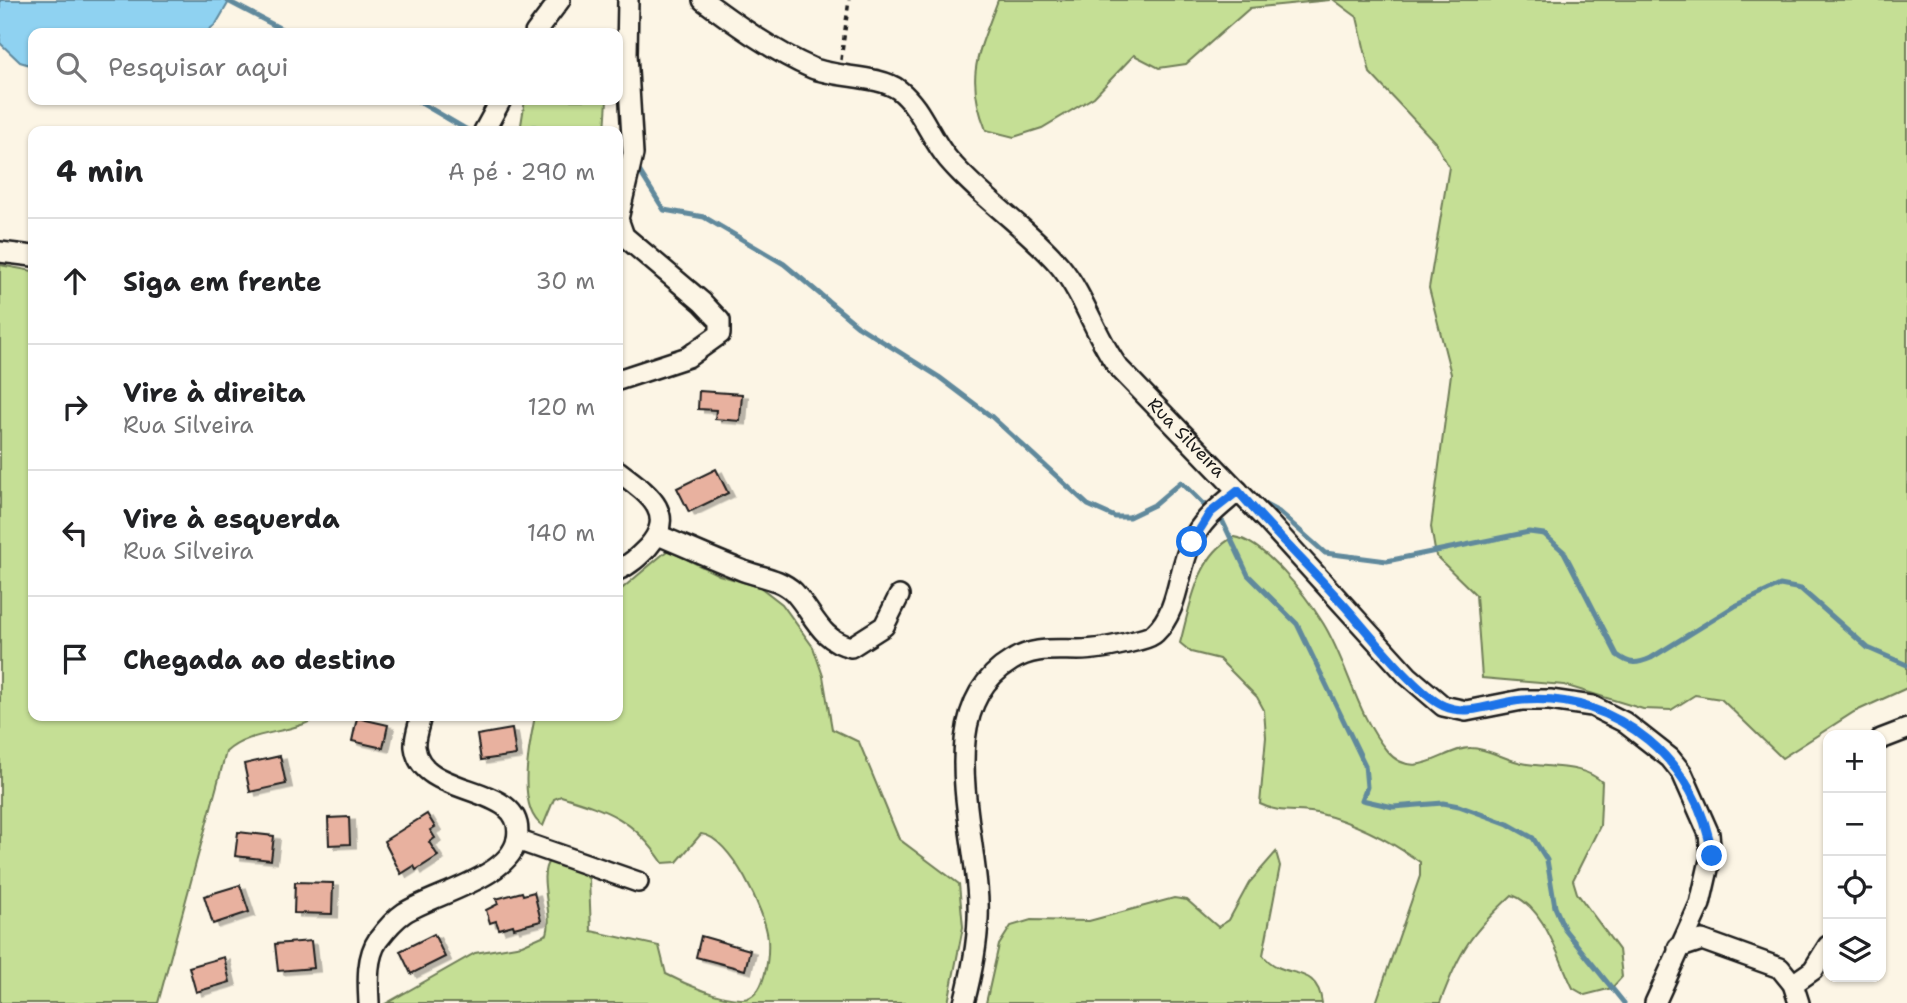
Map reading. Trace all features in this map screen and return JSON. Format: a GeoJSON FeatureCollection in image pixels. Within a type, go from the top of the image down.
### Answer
{"type":"FeatureCollection","features":[{"type":"Feature","properties":{"kind":"street"},"geometry":{"type":"LineString","coordinates":[[539,28],[560,0]]}},
{"type":"Feature","properties":{"kind":"street"},"geometry":{"type":"LineString","coordinates":[[623,197],[633,154],[627,54],[628,0]]}},
{"type":"Feature","properties":{"kind":"street","name":"Rua Silveira"},"geometry":{"type":"LineString","coordinates":[[704,0],[767,44],[813,68],[899,89],[914,106],[946,157],[964,177],[1062,268],[1079,295],[1102,345],[1118,367],[1238,491],[1408,676],[1443,706],[1466,711],[1522,700],[1550,700],[1592,706],[1624,722],[1670,758],[1682,773],[1709,834],[1712,856],[1700,904],[1655,1003]]}},
{"type":"Feature","properties":{"kind":"street"},"geometry":{"type":"LineString","coordinates":[[487,126],[498,105]]}},
{"type":"Feature","properties":{"kind":"street"},"geometry":{"type":"LineString","coordinates":[[623,233],[702,302],[720,321],[720,334],[688,357],[623,378]]}},
{"type":"Feature","properties":{"kind":"street"},"geometry":{"type":"LineString","coordinates":[[0,252],[28,255]]}},
{"type":"Feature","properties":{"kind":"street"},"geometry":{"type":"LineString","coordinates":[[623,475],[646,493],[660,510],[658,535],[640,556],[623,567]]}},
{"type":"Feature","properties":{"kind":"street"},"geometry":{"type":"LineString","coordinates":[[964,1003],[975,953],[978,918],[970,814],[963,780],[965,745],[970,712],[985,681],[1012,660],[1045,648],[1078,650],[1114,647],[1154,635],[1173,607],[1192,542],[1210,513],[1238,491]]}},
{"type":"Feature","properties":{"kind":"street"},"geometry":{"type":"LineString","coordinates":[[658,535],[745,571],[777,581],[793,592],[828,639],[838,644],[850,647],[884,626],[899,596]]}},
{"type":"Feature","properties":{"kind":"street"},"geometry":{"type":"LineString","coordinates":[[369,1003],[368,974],[376,942],[403,914],[485,875],[507,858],[517,840],[517,822],[503,805],[484,794],[433,778],[418,761],[414,745],[420,721]]}},
{"type":"Feature","properties":{"kind":"street"},"geometry":{"type":"LineString","coordinates":[[1886,737],[1907,729]]}},
{"type":"Feature","properties":{"kind":"street"},"geometry":{"type":"LineString","coordinates":[[517,840],[638,881]]}},
{"type":"Feature","properties":{"kind":"street"},"geometry":{"type":"LineString","coordinates":[[1678,948],[1693,941],[1719,944],[1780,968],[1796,994],[1823,954]]}},
{"type":"Feature","properties":{"kind":"path"},"geometry":{"type":"LineString","coordinates":[[839,75],[849,0]]}},
{"type":"Feature","properties":{"kind":"green space"},"geometry":{"type":"Polygon","coordinates":[[[998,0],[1330,0],[1250,8],[1186,64],[1159,68],[1134,55],[1094,97],[1042,128],[1014,137],[986,130],[976,94],[975,78],[980,49],[998,0]]]}},
{"type":"Feature","properties":{"kind":"green space"},"geometry":{"type":"Polygon","coordinates":[[[1334,0],[1907,0],[1907,688],[1854,712],[1782,758],[1721,699],[1695,695],[1671,710],[1643,709],[1564,685],[1482,678],[1476,595],[1436,556],[1431,527],[1451,374],[1429,288],[1449,167],[1435,142],[1370,73],[1357,17],[1334,0]]]}},
{"type":"Feature","properties":{"kind":"green space"},"geometry":{"type":"Polygon","coordinates":[[[524,105],[607,105],[605,126],[521,126],[524,105]]]}},
{"type":"Feature","properties":{"kind":"green space"},"geometry":{"type":"Polygon","coordinates":[[[0,265],[28,270],[28,721],[311,721],[247,739],[226,752],[158,1003],[0,1003],[0,265]]]}},
{"type":"Feature","properties":{"kind":"green space"},"geometry":{"type":"Polygon","coordinates":[[[1234,537],[1245,540],[1271,559],[1306,599],[1332,638],[1376,737],[1398,760],[1419,764],[1471,748],[1522,763],[1575,769],[1602,782],[1600,826],[1573,880],[1577,893],[1619,950],[1622,977],[1612,988],[1585,995],[1573,988],[1542,922],[1523,901],[1512,895],[1476,932],[1460,956],[1440,1003],[1376,1003],[1420,876],[1420,862],[1384,839],[1344,821],[1317,813],[1281,810],[1260,804],[1266,737],[1264,710],[1257,697],[1219,659],[1191,652],[1180,643],[1203,569],[1221,545],[1234,537]]]}},
{"type":"Feature","properties":{"kind":"green space"},"geometry":{"type":"Polygon","coordinates":[[[668,550],[719,575],[760,587],[782,604],[813,647],[823,676],[832,729],[859,742],[899,839],[959,884],[963,927],[948,1003],[387,1003],[475,953],[522,945],[547,934],[549,925],[545,875],[550,860],[577,868],[589,879],[591,931],[659,946],[666,974],[703,991],[734,999],[751,997],[757,992],[767,965],[766,927],[745,877],[712,838],[701,834],[677,862],[663,863],[641,836],[607,812],[561,796],[554,799],[543,826],[534,817],[529,805],[527,774],[534,721],[623,721],[623,588],[668,550]]]}},
{"type":"Feature","properties":{"kind":"green space"},"geometry":{"type":"Polygon","coordinates":[[[1276,852],[1280,866],[1263,955],[1280,968],[1306,976],[1319,990],[1322,1003],[986,1003],[999,945],[1011,926],[1031,920],[1089,921],[1174,898],[1187,900],[1218,927],[1229,920],[1249,883],[1276,852]]]}},
{"type":"Feature","properties":{"kind":"water"},"geometry":{"type":"Polygon","coordinates":[[[0,0],[230,0],[211,28],[28,28],[28,64],[20,62],[0,43],[0,0]]]}},
{"type":"Feature","properties":{"kind":"building"},"geometry":{"type":"Polygon","coordinates":[[[699,391],[742,394],[740,421],[715,419],[716,410],[698,409],[699,391]]]}},
{"type":"Feature","properties":{"kind":"building"},"geometry":{"type":"Polygon","coordinates":[[[716,469],[728,493],[689,512],[677,488],[716,469]]]}},
{"type":"Feature","properties":{"kind":"building"},"geometry":{"type":"Polygon","coordinates":[[[356,721],[388,725],[383,748],[352,741],[356,721]]]}},
{"type":"Feature","properties":{"kind":"building"},"geometry":{"type":"Polygon","coordinates":[[[512,729],[516,755],[481,760],[477,735],[512,729]]]}},
{"type":"Feature","properties":{"kind":"building"},"geometry":{"type":"Polygon","coordinates":[[[280,756],[286,784],[250,792],[244,764],[280,756]]]}},
{"type":"Feature","properties":{"kind":"building"},"geometry":{"type":"Polygon","coordinates":[[[427,814],[435,827],[430,830],[435,838],[429,842],[438,856],[416,870],[414,866],[401,874],[384,841],[427,814]]]}},
{"type":"Feature","properties":{"kind":"building"},"geometry":{"type":"Polygon","coordinates":[[[349,817],[350,844],[329,845],[328,818],[349,817]]]}},
{"type":"Feature","properties":{"kind":"building"},"geometry":{"type":"Polygon","coordinates":[[[238,832],[274,836],[271,860],[235,856],[238,832]]]}},
{"type":"Feature","properties":{"kind":"building"},"geometry":{"type":"Polygon","coordinates":[[[295,882],[333,883],[332,914],[294,913],[295,882]]]}},
{"type":"Feature","properties":{"kind":"building"},"geometry":{"type":"Polygon","coordinates":[[[240,885],[249,912],[213,924],[204,896],[240,885]]]}},
{"type":"Feature","properties":{"kind":"building"},"geometry":{"type":"Polygon","coordinates":[[[522,892],[523,895],[534,892],[541,921],[499,929],[496,921],[490,923],[486,910],[498,904],[496,899],[522,892]]]}},
{"type":"Feature","properties":{"kind":"building"},"geometry":{"type":"Polygon","coordinates":[[[434,934],[445,957],[411,974],[400,951],[434,934]]]}},
{"type":"Feature","properties":{"kind":"building"},"geometry":{"type":"Polygon","coordinates":[[[701,936],[750,950],[745,970],[696,957],[701,936]]]}},
{"type":"Feature","properties":{"kind":"building"},"geometry":{"type":"Polygon","coordinates":[[[311,941],[314,968],[278,971],[275,944],[311,941]]]}},
{"type":"Feature","properties":{"kind":"building"},"geometry":{"type":"Polygon","coordinates":[[[224,957],[230,982],[196,992],[189,967],[224,957]]]}},
{"type":"Feature","properties":{"kind":"waterway"},"geometry":{"type":"LineString","coordinates":[[226,0],[279,28]]}},
{"type":"Feature","properties":{"kind":"waterway"},"geometry":{"type":"LineString","coordinates":[[425,105],[460,126]]}},
{"type":"Feature","properties":{"kind":"waterway"},"geometry":{"type":"LineString","coordinates":[[640,172],[664,210],[704,217],[784,264],[858,326],[939,377],[992,417],[1088,505],[1115,517],[1129,517],[1154,505],[1181,482],[1207,508]]}},
{"type":"Feature","properties":{"kind":"waterway"},"geometry":{"type":"LineString","coordinates":[[1260,502],[1279,512],[1325,553],[1387,561],[1529,532],[1544,534],[1564,552],[1617,655],[1626,661],[1638,662],[1651,658],[1735,606],[1780,585],[1801,589],[1868,648],[1907,665]]}},
{"type":"Feature","properties":{"kind":"waterway"},"geometry":{"type":"LineString","coordinates":[[1223,522],[1248,575],[1297,624],[1365,765],[1367,787],[1362,800],[1393,807],[1443,803],[1459,806],[1508,824],[1533,838],[1547,860],[1555,907],[1565,930],[1624,1003]]}},
{"type":"Feature","properties":{"kind":"route"},"geometry":{"type":"LineString","coordinates":[[1192,542],[1210,513],[1238,491],[1408,676],[1443,706],[1466,711],[1522,700],[1550,700],[1592,706],[1624,722],[1634,732],[1662,750],[1682,773],[1709,834],[1712,856]]}}]}
